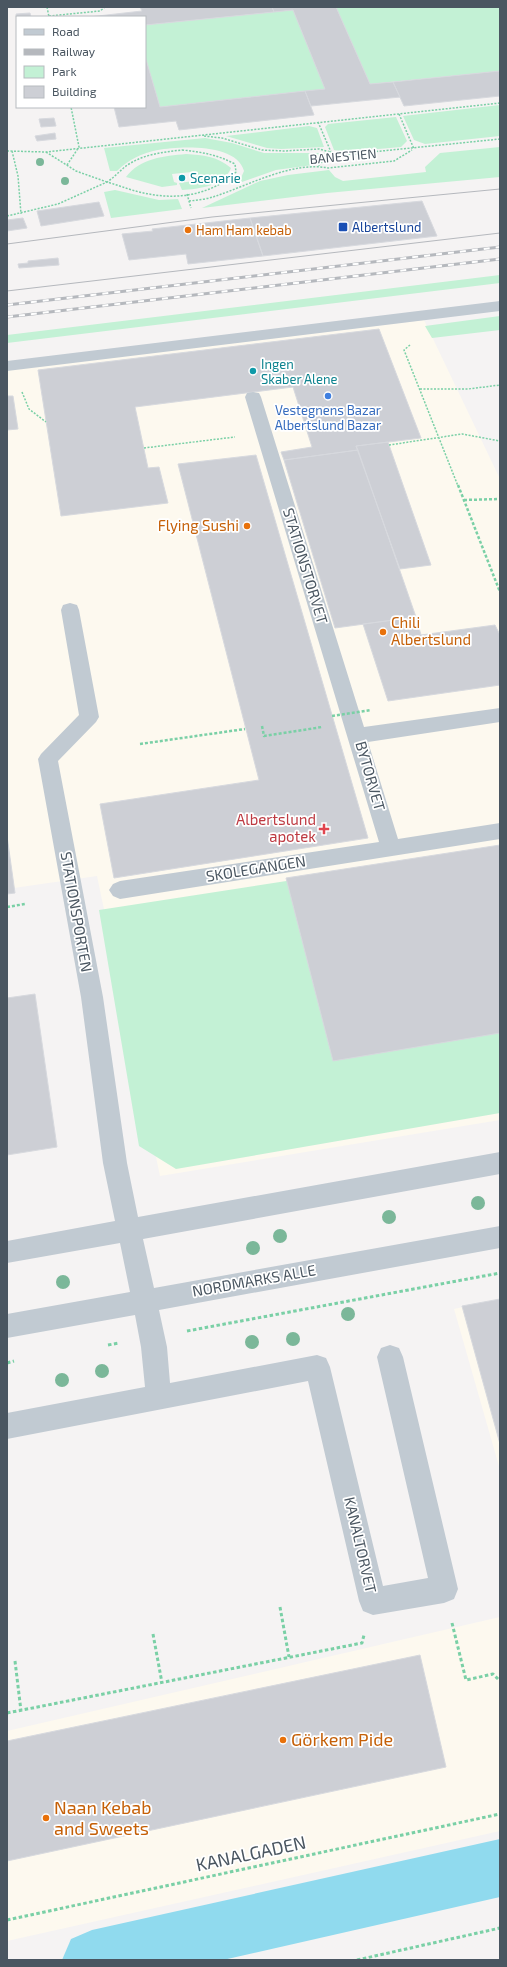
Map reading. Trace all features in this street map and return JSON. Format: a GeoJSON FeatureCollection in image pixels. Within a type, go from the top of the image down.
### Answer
{"type":"FeatureCollection","features":[{"type":"Feature","properties":{"kind":"street"},"geometry":{"type":"LineString","coordinates":[[7,366],[500,306]]}},
{"type":"Feature","properties":{"kind":"street","name":"STATIONSTORVET"},"geometry":{"type":"LineString","coordinates":[[253,397],[355,729]]}},
{"type":"Feature","properties":{"kind":"street","name":"STATIONSPORTEN"},"geometry":{"type":"LineString","coordinates":[[70,610],[89,717],[48,759],[92,997],[115,1163],[129,1230]]}},
{"type":"Feature","properties":{"kind":"street","name":"BYTORVET"},"geometry":{"type":"LineString","coordinates":[[392,848],[355,729],[500,715]]}},
{"type":"Feature","properties":{"kind":"street"},"geometry":{"type":"LineString","coordinates":[[392,848],[500,831]]}},
{"type":"Feature","properties":{"kind":"street","name":"SKOLEGANGEN"},"geometry":{"type":"LineString","coordinates":[[120,890],[392,848]]}},
{"type":"Feature","properties":{"kind":"street"},"geometry":{"type":"LineString","coordinates":[[7,1252],[500,1163]]}},
{"type":"Feature","properties":{"kind":"street"},"geometry":{"type":"LineString","coordinates":[[129,1230],[152,1338],[158,1396]]}},
{"type":"Feature","properties":{"kind":"street","name":"NORDMARKS ALLE"},"geometry":{"type":"LineString","coordinates":[[7,1326],[500,1237]]}},
{"type":"Feature","properties":{"kind":"street"},"geometry":{"type":"LineString","coordinates":[[390,1357],[444,1589]]}},
{"type":"Feature","properties":{"kind":"street","name":"KANALTORVET"},"geometry":{"type":"LineString","coordinates":[[7,1426],[158,1396],[317,1367],[373,1601],[444,1589]]}},
{"type":"Feature","properties":{"kind":"path"},"geometry":{"type":"LineString","coordinates":[[47,7],[49,16],[100,11],[105,7]]}},
{"type":"Feature","properties":{"kind":"path"},"geometry":{"type":"LineString","coordinates":[[7,151],[46,152],[79,147],[500,103]]}},
{"type":"Feature","properties":{"kind":"path"},"geometry":{"type":"LineString","coordinates":[[67,165],[79,147],[71,108]]}},
{"type":"Feature","properties":{"kind":"path"},"geometry":{"type":"LineString","coordinates":[[199,135],[222,138],[262,150],[284,151],[319,149],[342,155],[414,149],[399,114]]}},
{"type":"Feature","properties":{"kind":"path"},"geometry":{"type":"LineString","coordinates":[[318,122],[331,152]]}},
{"type":"Feature","properties":{"kind":"path","name":"BANESTIEN"},"geometry":{"type":"LineString","coordinates":[[189,201],[215,197],[255,180],[279,173],[318,166],[328,168],[394,161],[414,149],[500,139]]}},
{"type":"Feature","properties":{"kind":"path"},"geometry":{"type":"LineString","coordinates":[[12,151],[18,176],[21,214]]}},
{"type":"Feature","properties":{"kind":"path"},"geometry":{"type":"LineString","coordinates":[[7,216],[21,214],[65,202],[107,182],[130,164],[153,155],[179,151],[206,151],[223,157],[235,164],[236,172],[230,180],[212,188],[187,194],[154,196],[107,182],[80,173],[46,152]]}},
{"type":"Feature","properties":{"kind":"path"},"geometry":{"type":"LineString","coordinates":[[318,166],[331,152]]}},
{"type":"Feature","properties":{"kind":"path"},"geometry":{"type":"LineString","coordinates":[[187,194],[191,208]]}},
{"type":"Feature","properties":{"kind":"path"},"geometry":{"type":"LineString","coordinates":[[412,344],[404,350],[500,592]]}},
{"type":"Feature","properties":{"kind":"path"},"geometry":{"type":"LineString","coordinates":[[420,389],[468,389],[500,385]]}},
{"type":"Feature","properties":{"kind":"path"},"geometry":{"type":"LineString","coordinates":[[22,391],[29,409],[46,422]]}},
{"type":"Feature","properties":{"kind":"path"},"geometry":{"type":"LineString","coordinates":[[144,448],[264,433]]}},
{"type":"Feature","properties":{"kind":"path"},"geometry":{"type":"LineString","coordinates":[[389,445],[462,434],[500,441]]}},
{"type":"Feature","properties":{"kind":"path"},"geometry":{"type":"LineString","coordinates":[[464,500],[500,500]]}},
{"type":"Feature","properties":{"kind":"path"},"geometry":{"type":"LineString","coordinates":[[332,716],[371,710]]}},
{"type":"Feature","properties":{"kind":"path"},"geometry":{"type":"LineString","coordinates":[[262,726],[264,736],[355,729]]}},
{"type":"Feature","properties":{"kind":"path"},"geometry":{"type":"LineString","coordinates":[[140,744],[245,729]]}},
{"type":"Feature","properties":{"kind":"path"},"geometry":{"type":"LineString","coordinates":[[7,907],[25,904]]}},
{"type":"Feature","properties":{"kind":"path"},"geometry":{"type":"LineString","coordinates":[[104,1345],[152,1338],[500,1273]]}},
{"type":"Feature","properties":{"kind":"path"},"geometry":{"type":"LineString","coordinates":[[7,1363],[22,1360]]}},
{"type":"Feature","properties":{"kind":"path"},"geometry":{"type":"LineString","coordinates":[[444,1589],[466,1680],[493,1674],[500,1681]]}},
{"type":"Feature","properties":{"kind":"path"},"geometry":{"type":"LineString","coordinates":[[7,1714],[362,1643],[373,1601]]}},
{"type":"Feature","properties":{"kind":"path"},"geometry":{"type":"LineString","coordinates":[[280,1607],[289,1657]]}},
{"type":"Feature","properties":{"kind":"path"},"geometry":{"type":"LineString","coordinates":[[153,1634],[162,1683]]}},
{"type":"Feature","properties":{"kind":"path"},"geometry":{"type":"LineString","coordinates":[[15,1662],[20,1711]]}},
{"type":"Feature","properties":{"kind":"path","name":"KANALGADEN"},"geometry":{"type":"LineString","coordinates":[[7,1920],[500,1814]]}},
{"type":"Feature","properties":{"kind":"path"},"geometry":{"type":"LineString","coordinates":[[357,1960],[500,1928]]}},
{"type":"Feature","properties":{"kind":"shaded area"},"geometry":{"type":"Polygon","coordinates":[[[424,320],[500,479],[500,1120],[160,1176],[97,876],[7,889],[7,370],[424,320]]]}},
{"type":"Feature","properties":{"kind":"shaded area"},"geometry":{"type":"Polygon","coordinates":[[[500,1299],[500,1470],[454,1309],[500,1299]]]}},
{"type":"Feature","properties":{"kind":"shaded area"},"geometry":{"type":"Polygon","coordinates":[[[500,1617],[500,1831],[7,1941],[7,1731],[500,1617]]]}},
{"type":"Feature","properties":{"kind":"green space"},"geometry":{"type":"Polygon","coordinates":[[[336,7],[500,7],[500,71],[370,84],[336,7]]]}},
{"type":"Feature","properties":{"kind":"green space"},"geometry":{"type":"Polygon","coordinates":[[[293,10],[325,89],[160,107],[146,59],[146,25],[293,10]]]}},
{"type":"Feature","properties":{"kind":"green space"},"geometry":{"type":"Polygon","coordinates":[[[500,105],[500,136],[425,144],[414,140],[403,116],[500,105]]]}},
{"type":"Feature","properties":{"kind":"green space"},"geometry":{"type":"Polygon","coordinates":[[[396,117],[407,141],[401,147],[344,152],[334,150],[325,127],[328,124],[396,117]]]}},
{"type":"Feature","properties":{"kind":"green space"},"geometry":{"type":"Polygon","coordinates":[[[309,126],[317,128],[324,147],[281,149],[267,148],[226,136],[309,126]]]}},
{"type":"Feature","properties":{"kind":"green space"},"geometry":{"type":"Polygon","coordinates":[[[205,138],[232,143],[264,153],[325,153],[313,165],[276,170],[242,182],[240,180],[244,171],[239,162],[231,155],[219,151],[206,148],[158,150],[146,153],[136,158],[117,171],[110,171],[104,148],[205,138]]]}},
{"type":"Feature","properties":{"kind":"green space"},"geometry":{"type":"Polygon","coordinates":[[[500,147],[500,177],[327,193],[202,208],[260,181],[288,175],[329,170],[335,177],[343,181],[426,172],[425,167],[440,153],[500,147]]]}},
{"type":"Feature","properties":{"kind":"green space"},"geometry":{"type":"Polygon","coordinates":[[[186,154],[215,159],[231,168],[228,174],[217,183],[189,190],[182,190],[179,183],[194,181],[192,172],[172,174],[174,182],[177,183],[177,185],[162,187],[126,177],[145,162],[161,157],[186,154]]]}},
{"type":"Feature","properties":{"kind":"green space"},"geometry":{"type":"Polygon","coordinates":[[[115,190],[159,200],[178,199],[182,209],[111,218],[104,192],[115,190]]]}},
{"type":"Feature","properties":{"kind":"green space"},"geometry":{"type":"Polygon","coordinates":[[[500,275],[500,283],[7,343],[7,335],[500,275]]]}},
{"type":"Feature","properties":{"kind":"green space"},"geometry":{"type":"Polygon","coordinates":[[[500,316],[500,330],[432,338],[425,326],[500,316]]]}},
{"type":"Feature","properties":{"kind":"green space"},"geometry":{"type":"Polygon","coordinates":[[[500,848],[500,1113],[176,1169],[139,1146],[99,910],[500,848]]]}},
{"type":"Feature","properties":{"kind":"building"},"geometry":{"type":"Polygon","coordinates":[[[140,7],[272,7],[274,12],[146,25],[146,16],[98,16],[142,11],[140,7]]]}},
{"type":"Feature","properties":{"kind":"building"},"geometry":{"type":"Polygon","coordinates":[[[272,7],[336,7],[370,84],[393,82],[400,97],[311,106],[305,91],[325,89],[293,10],[274,12],[272,7]]]}},
{"type":"Feature","properties":{"kind":"building"},"geometry":{"type":"Polygon","coordinates":[[[30,13],[31,16],[16,16],[16,14],[30,13]]]}},
{"type":"Feature","properties":{"kind":"building"},"geometry":{"type":"Polygon","coordinates":[[[146,59],[160,107],[305,91],[314,115],[179,130],[176,121],[119,127],[114,108],[146,108],[146,59]]]}},
{"type":"Feature","properties":{"kind":"building"},"geometry":{"type":"Polygon","coordinates":[[[500,71],[500,96],[404,106],[393,82],[500,71]]]}},
{"type":"Feature","properties":{"kind":"building"},"geometry":{"type":"Polygon","coordinates":[[[54,118],[56,126],[41,127],[39,119],[54,118]]]}},
{"type":"Feature","properties":{"kind":"building"},"geometry":{"type":"Polygon","coordinates":[[[55,133],[56,139],[37,141],[35,136],[55,133]]]}},
{"type":"Feature","properties":{"kind":"building"},"geometry":{"type":"Polygon","coordinates":[[[422,201],[437,236],[263,256],[250,218],[422,201]]]}},
{"type":"Feature","properties":{"kind":"building"},"geometry":{"type":"Polygon","coordinates":[[[99,202],[104,216],[41,226],[37,211],[99,202]]]}},
{"type":"Feature","properties":{"kind":"building"},"geometry":{"type":"Polygon","coordinates":[[[23,218],[27,228],[7,231],[7,220],[23,218]]]}},
{"type":"Feature","properties":{"kind":"building"},"geometry":{"type":"Polygon","coordinates":[[[250,218],[263,256],[188,264],[186,254],[129,260],[122,234],[153,231],[152,229],[250,218]]]}},
{"type":"Feature","properties":{"kind":"building"},"geometry":{"type":"Polygon","coordinates":[[[58,258],[59,265],[19,268],[18,264],[28,263],[28,261],[58,258]]]}},
{"type":"Feature","properties":{"kind":"building"},"geometry":{"type":"Polygon","coordinates":[[[379,329],[421,438],[356,446],[358,450],[284,460],[281,452],[312,447],[293,387],[135,407],[148,468],[159,467],[168,503],[61,516],[38,370],[379,329]]]}},
{"type":"Feature","properties":{"kind":"building"},"geometry":{"type":"Polygon","coordinates":[[[7,396],[13,396],[18,429],[7,430],[7,396]]]}},
{"type":"Feature","properties":{"kind":"building"},"geometry":{"type":"Polygon","coordinates":[[[388,442],[431,565],[400,569],[356,446],[388,442]]]}},
{"type":"Feature","properties":{"kind":"building"},"geometry":{"type":"Polygon","coordinates":[[[358,450],[416,617],[335,628],[284,460],[358,450]]]}},
{"type":"Feature","properties":{"kind":"building"},"geometry":{"type":"Polygon","coordinates":[[[256,455],[368,838],[114,878],[100,804],[259,780],[178,464],[256,455]]]}},
{"type":"Feature","properties":{"kind":"building"},"geometry":{"type":"Polygon","coordinates":[[[416,617],[421,635],[495,625],[500,635],[500,685],[388,701],[363,624],[416,617]]]}},
{"type":"Feature","properties":{"kind":"building"},"geometry":{"type":"Polygon","coordinates":[[[7,836],[15,893],[7,894],[7,836]]]}},
{"type":"Feature","properties":{"kind":"building"},"geometry":{"type":"Polygon","coordinates":[[[500,845],[500,1033],[333,1061],[286,878],[500,845]]]}},
{"type":"Feature","properties":{"kind":"building"},"geometry":{"type":"Polygon","coordinates":[[[35,994],[57,1147],[7,1155],[7,998],[35,994]]]}},
{"type":"Feature","properties":{"kind":"building"},"geometry":{"type":"Polygon","coordinates":[[[500,1299],[500,1444],[462,1306],[500,1299]]]}},
{"type":"Feature","properties":{"kind":"building"},"geometry":{"type":"Polygon","coordinates":[[[420,1655],[446,1767],[7,1861],[7,1741],[420,1655]]]}},
{"type":"Feature","properties":{"kind":"waterway"},"geometry":{"type":"LineString","coordinates":[[92,1960],[500,1868]]}},
{"type":"Feature","properties":{"kind":"tram line"},"geometry":{"type":"LineString","coordinates":[[7,244],[212,217],[500,189]]}},
{"type":"Feature","properties":{"kind":"tram line"},"geometry":{"type":"LineString","coordinates":[[7,291],[500,233]]}},
{"type":"Feature","properties":{"kind":"railway"},"geometry":{"type":"LineString","coordinates":[[7,305],[500,247]]}},
{"type":"Feature","properties":{"kind":"railway"},"geometry":{"type":"LineString","coordinates":[[7,317],[500,259]]}},
{"type":"Feature","properties":{"kind":"place","name":"Scenarie"},"geometry":{"type":"Point","coordinates":[182,178]}},
{"type":"Feature","properties":{"kind":"place","name":"Albertslund"},"geometry":{"type":"Point","coordinates":[343,227]}},
{"type":"Feature","properties":{"kind":"place","name":"Ham Ham kebab"},"geometry":{"type":"Point","coordinates":[188,230]}},
{"type":"Feature","properties":{"kind":"place","name":"Ingen Skaber Alene"},"geometry":{"type":"Point","coordinates":[253,371]}},
{"type":"Feature","properties":{"kind":"place","name":"Vestegnens Bazar Albertslund Bazar"},"geometry":{"type":"Point","coordinates":[328,396]}},
{"type":"Feature","properties":{"kind":"place","name":"Flying Sushi"},"geometry":{"type":"Point","coordinates":[247,526]}},
{"type":"Feature","properties":{"kind":"place","name":"Chili Albertslund"},"geometry":{"type":"Point","coordinates":[383,632]}},
{"type":"Feature","properties":{"kind":"place","name":"Albertslund apotek"},"geometry":{"type":"Point","coordinates":[324,829]}},
{"type":"Feature","properties":{"kind":"place","name":"Görkem Pide"},"geometry":{"type":"Point","coordinates":[283,1740]}},
{"type":"Feature","properties":{"kind":"place","name":"Naan Kebab and Sweets"},"geometry":{"type":"Point","coordinates":[46,1818]}}]}
